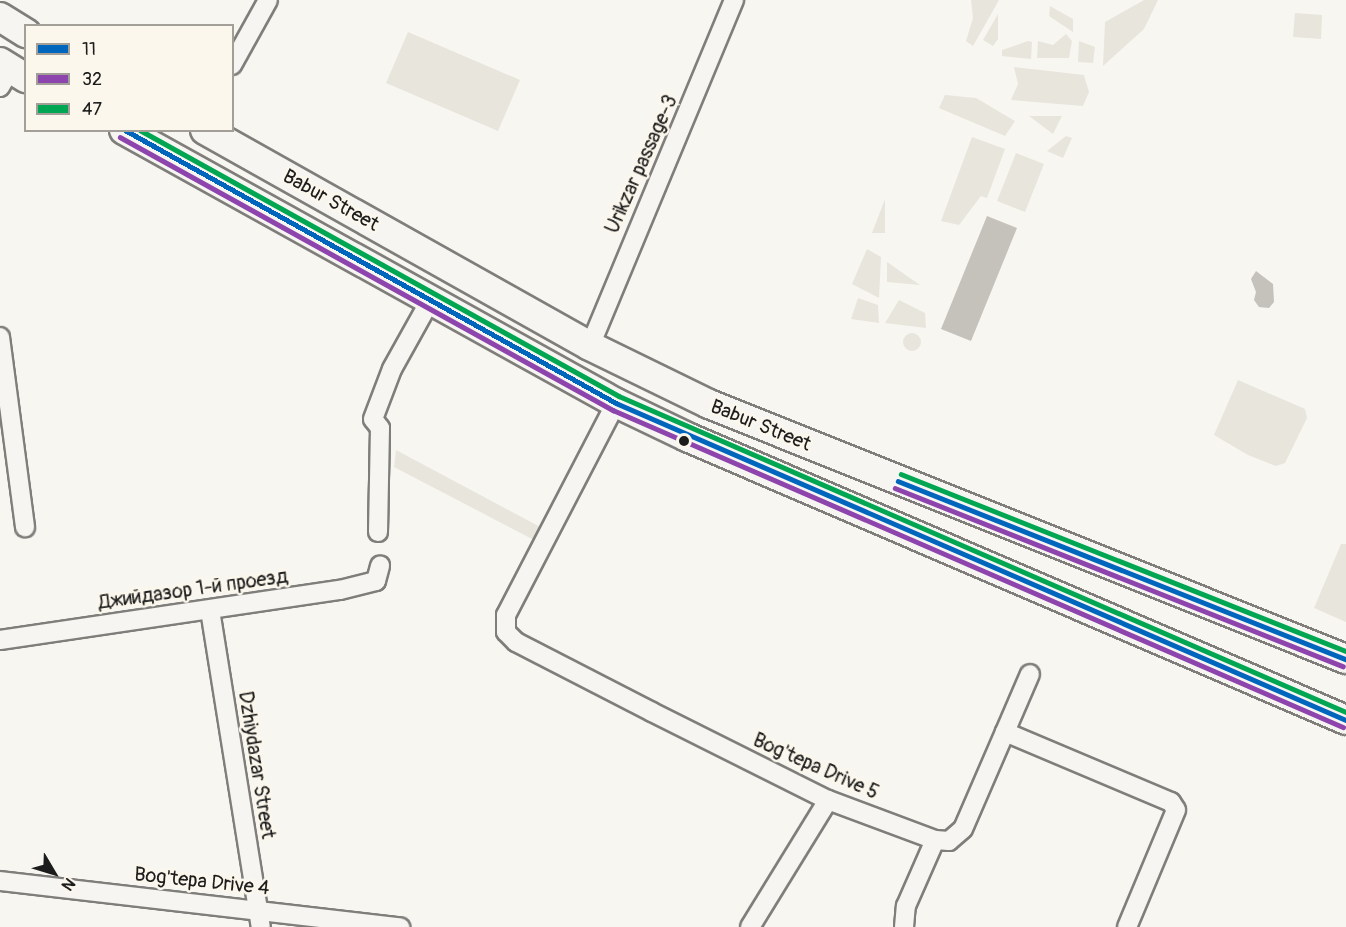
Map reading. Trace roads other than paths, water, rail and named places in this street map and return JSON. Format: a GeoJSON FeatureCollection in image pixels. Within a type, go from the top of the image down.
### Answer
{"type":"FeatureCollection","features":[{"type":"Feature","properties":{"kind":"main road"},"geometry":{"type":"LineString","coordinates":[[0,16],[24,32]]}},
{"type":"Feature","properties":{"kind":"main road","name":"Babur Street"},"geometry":{"type":"LineString","coordinates":[[128,132],[616,403],[978,564],[1346,720]]}},
{"type":"Feature","properties":{"kind":"main road","name":"Babur Street"},"geometry":{"type":"LineString","coordinates":[[209,132],[590,346],[709,404],[1346,659]]}},
{"type":"Feature","properties":{"kind":"main road"},"geometry":{"type":"LineString","coordinates":[[302,227],[320,194]]}},
{"type":"Feature","properties":{"kind":"main road"},"geometry":{"type":"LineString","coordinates":[[978,564],[965,551],[963,532],[969,523],[980,519],[998,520]]}},
{"type":"Feature","properties":{"kind":"street"},"geometry":{"type":"LineString","coordinates":[[234,61],[268,0]]}},
{"type":"Feature","properties":{"kind":"street","name":"Urikzar passage-3"},"geometry":{"type":"LineString","coordinates":[[590,346],[734,0]]}},
{"type":"Feature","properties":{"kind":"street"},"geometry":{"type":"LineString","coordinates":[[378,532],[380,428],[373,419],[392,369],[431,299]]}},
{"type":"Feature","properties":{"kind":"street"},"geometry":{"type":"LineString","coordinates":[[0,337],[26,527]]}},
{"type":"Feature","properties":{"kind":"street","name":"Bog'tepa Drive 5"},"geometry":{"type":"LineString","coordinates":[[616,403],[506,615],[506,632],[516,642],[828,800],[935,840]]}},
{"type":"Feature","properties":{"kind":"street","name":"Джийдазор 1-й проезд"},"geometry":{"type":"LineString","coordinates":[[0,640],[210,610],[376,581],[380,566]]}},
{"type":"Feature","properties":{"kind":"street","name":"Dzhiydazar Street"},"geometry":{"type":"LineString","coordinates":[[210,610],[261,927]]}},
{"type":"Feature","properties":{"kind":"street"},"geometry":{"type":"LineString","coordinates":[[904,927],[906,906],[935,840],[949,841],[963,829],[1030,674]]}},
{"type":"Feature","properties":{"kind":"street"},"geometry":{"type":"LineString","coordinates":[[1005,732],[1171,802],[1176,810],[1127,927]]}},
{"type":"Feature","properties":{"kind":"street"},"geometry":{"type":"LineString","coordinates":[[750,927],[828,800]]}},
{"type":"Feature","properties":{"kind":"street","name":"Bog'tepa Drive 4"},"geometry":{"type":"LineString","coordinates":[[0,881],[400,927]]}}]}
